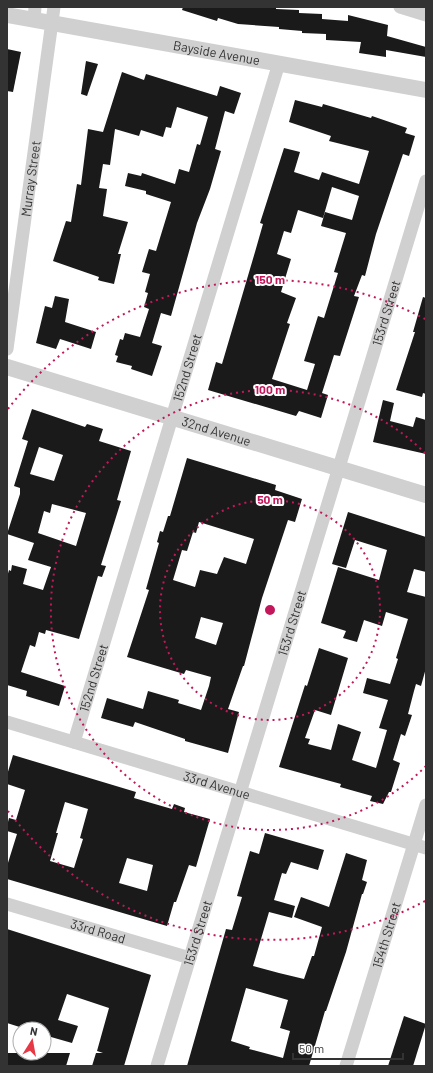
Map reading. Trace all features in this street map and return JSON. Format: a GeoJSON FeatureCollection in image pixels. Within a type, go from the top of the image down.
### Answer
{"type":"FeatureCollection","features":[{"type":"Feature","properties":{"kind":"street"},"geometry":{"type":"LineString","coordinates":[[400,7],[426,15]]}},
{"type":"Feature","properties":{"kind":"street","name":"Bayside Avenue"},"geometry":{"type":"LineString","coordinates":[[7,15],[35,13],[53,15],[279,64],[426,90]]}},
{"type":"Feature","properties":{"kind":"street","name":"Murray Street"},"geometry":{"type":"LineString","coordinates":[[7,349],[53,15]]}},
{"type":"Feature","properties":{"kind":"street","name":"152nd Street"},"geometry":{"type":"LineString","coordinates":[[74,742],[279,64]]}},
{"type":"Feature","properties":{"kind":"street","name":"153rd Street"},"geometry":{"type":"LineString","coordinates":[[157,1066],[426,180]]}},
{"type":"Feature","properties":{"kind":"street","name":"32nd Avenue"},"geometry":{"type":"LineString","coordinates":[[7,367],[426,494]]}},
{"type":"Feature","properties":{"kind":"street","name":"33rd Avenue"},"geometry":{"type":"LineString","coordinates":[[7,722],[420,846]]}},
{"type":"Feature","properties":{"kind":"street","name":"154th Street"},"geometry":{"type":"LineString","coordinates":[[346,1066],[420,846],[426,805]]}},
{"type":"Feature","properties":{"kind":"street","name":"33rd Road"},"geometry":{"type":"LineString","coordinates":[[7,904],[190,958]]}},
{"type":"Feature","properties":{"kind":"building"},"geometry":{"type":"Polygon","coordinates":[[[183,7],[276,7],[276,9],[299,10],[299,13],[322,14],[322,19],[348,21],[348,15],[388,25],[387,36],[426,47],[426,57],[386,50],[386,57],[359,53],[361,42],[326,40],[326,34],[302,33],[302,31],[279,29],[279,27],[238,24],[218,18],[217,21],[182,10],[183,7]]]}},
{"type":"Feature","properties":{"kind":"building"},"geometry":{"type":"Polygon","coordinates":[[[7,49],[21,52],[13,92],[7,91],[7,49]]]}},
{"type":"Feature","properties":{"kind":"building"},"geometry":{"type":"Polygon","coordinates":[[[86,61],[98,64],[87,96],[81,94],[86,61]]]}},
{"type":"Feature","properties":{"kind":"building"},"geometry":{"type":"Polygon","coordinates":[[[122,72],[144,80],[146,74],[217,96],[220,86],[241,93],[234,114],[225,111],[215,149],[221,151],[210,189],[197,223],[171,316],[161,313],[152,343],[162,346],[152,376],[131,369],[132,366],[116,362],[118,356],[115,355],[120,339],[123,340],[125,333],[140,337],[149,309],[144,307],[148,293],[145,292],[150,274],[142,272],[149,249],[156,251],[171,202],[146,194],[146,191],[125,186],[128,173],[141,176],[142,173],[175,184],[179,169],[189,172],[197,144],[200,145],[208,117],[177,107],[171,128],[166,127],[163,137],[141,130],[139,136],[115,129],[110,165],[103,164],[99,188],[107,189],[103,216],[128,222],[118,254],[121,254],[114,284],[98,280],[99,277],[53,261],[66,221],[71,222],[77,184],[81,185],[88,129],[103,132],[122,72]]]}},
{"type":"Feature","properties":{"kind":"building"},"geometry":{"type":"Polygon","coordinates":[[[295,100],[322,107],[323,104],[371,118],[372,116],[407,128],[405,133],[415,136],[409,156],[403,154],[376,234],[365,276],[362,275],[354,296],[359,297],[340,356],[334,355],[322,393],[328,395],[321,418],[299,411],[296,416],[208,390],[216,362],[222,364],[263,224],[260,223],[284,148],[300,152],[294,172],[319,180],[322,172],[359,184],[369,151],[329,141],[331,136],[289,122],[295,100]],[[332,187],[323,218],[298,210],[291,233],[284,231],[277,254],[291,259],[281,292],[296,298],[287,323],[290,324],[272,379],[307,390],[315,364],[304,361],[318,316],[324,318],[338,273],[334,272],[346,233],[321,226],[325,212],[352,220],[359,196],[332,187]]]}},
{"type":"Feature","properties":{"kind":"building"},"geometry":{"type":"Polygon","coordinates":[[[55,296],[69,299],[65,322],[96,332],[91,349],[60,339],[56,349],[36,343],[45,306],[52,308],[55,296]]]}},
{"type":"Feature","properties":{"kind":"building"},"geometry":{"type":"Polygon","coordinates":[[[423,297],[426,298],[426,394],[423,393],[422,397],[396,390],[415,332],[413,332],[423,297]]]}},
{"type":"Feature","properties":{"kind":"building"},"geometry":{"type":"Polygon","coordinates":[[[383,400],[394,403],[390,421],[413,427],[416,417],[426,420],[426,454],[373,442],[383,400]]]}},
{"type":"Feature","properties":{"kind":"building"},"geometry":{"type":"Polygon","coordinates":[[[32,409],[85,427],[87,424],[103,429],[99,441],[131,451],[117,500],[121,501],[101,565],[106,566],[102,577],[98,576],[79,639],[46,630],[45,634],[39,632],[35,647],[30,645],[21,672],[65,686],[59,706],[26,696],[27,691],[7,685],[7,577],[9,570],[11,571],[12,565],[27,569],[23,584],[43,590],[51,567],[28,560],[34,543],[7,534],[20,494],[20,488],[14,486],[28,441],[22,439],[32,409]],[[39,447],[30,474],[54,481],[63,455],[39,447]],[[52,504],[50,513],[44,511],[38,533],[76,546],[86,513],[52,504]]]}},
{"type":"Feature","properties":{"kind":"building"},"geometry":{"type":"Polygon","coordinates":[[[187,458],[276,485],[275,490],[302,499],[295,522],[288,520],[262,598],[244,666],[228,709],[239,712],[228,753],[185,741],[185,739],[135,722],[133,727],[101,718],[107,698],[143,709],[148,691],[179,700],[178,703],[201,710],[211,677],[186,670],[184,674],[127,657],[149,590],[146,589],[159,543],[157,542],[160,531],[163,532],[168,516],[170,516],[187,458]],[[199,522],[196,533],[193,532],[187,551],[182,550],[173,580],[195,587],[200,570],[217,574],[224,557],[246,564],[254,539],[199,522]],[[201,617],[195,638],[216,645],[223,623],[201,617]]]}},
{"type":"Feature","properties":{"kind":"building"},"geometry":{"type":"Polygon","coordinates":[[[348,512],[426,537],[426,572],[414,569],[407,592],[426,597],[426,668],[421,686],[416,684],[408,714],[412,715],[405,736],[401,734],[393,760],[400,763],[391,792],[389,792],[383,804],[370,801],[372,796],[340,787],[341,784],[279,767],[305,685],[307,686],[319,648],[348,658],[331,715],[315,710],[305,738],[310,739],[308,744],[331,750],[338,724],[350,728],[361,732],[352,760],[376,768],[387,730],[379,728],[388,700],[363,693],[367,678],[390,684],[408,619],[386,612],[382,626],[364,620],[357,642],[343,638],[346,631],[321,623],[338,567],[379,580],[387,550],[355,540],[346,568],[332,564],[348,512]]]}},
{"type":"Feature","properties":{"kind":"building"},"geometry":{"type":"Polygon","coordinates":[[[13,755],[136,792],[134,798],[172,809],[174,804],[185,808],[184,812],[210,819],[196,867],[189,865],[176,902],[174,902],[167,926],[7,879],[7,866],[17,834],[7,831],[7,826],[9,818],[16,820],[25,790],[7,784],[7,775],[13,755]],[[65,802],[50,861],[74,868],[83,839],[80,838],[88,809],[65,802]],[[127,858],[119,883],[147,891],[153,865],[127,858]]]}},
{"type":"Feature","properties":{"kind":"building"},"geometry":{"type":"Polygon","coordinates":[[[265,833],[324,850],[318,870],[291,862],[286,874],[282,873],[274,900],[295,906],[292,918],[269,912],[253,966],[304,979],[312,956],[314,956],[322,927],[294,917],[301,897],[329,907],[346,853],[367,860],[362,880],[367,882],[362,894],[346,952],[325,1011],[309,1066],[187,1066],[226,929],[232,930],[242,897],[237,896],[250,851],[259,854],[265,833]],[[246,988],[231,1041],[250,1047],[249,1049],[283,1058],[290,1031],[280,1028],[288,1000],[246,988]]]}},
{"type":"Feature","properties":{"kind":"building"},"geometry":{"type":"Polygon","coordinates":[[[7,929],[151,975],[124,1066],[92,1066],[96,1053],[103,1053],[97,1051],[109,1008],[67,994],[58,1020],[78,1026],[72,1043],[52,1037],[52,1021],[12,1021],[12,1025],[7,1023],[7,929]]]}},
{"type":"Feature","properties":{"kind":"building"},"geometry":{"type":"Polygon","coordinates":[[[404,1016],[426,1024],[413,1066],[388,1066],[404,1016]]]}},
{"type":"Feature","properties":{"kind":"building"},"geometry":{"type":"Polygon","coordinates":[[[7,1053],[12,1053],[12,1061],[52,1061],[52,1053],[70,1053],[66,1066],[7,1066],[7,1053]]]}}]}
